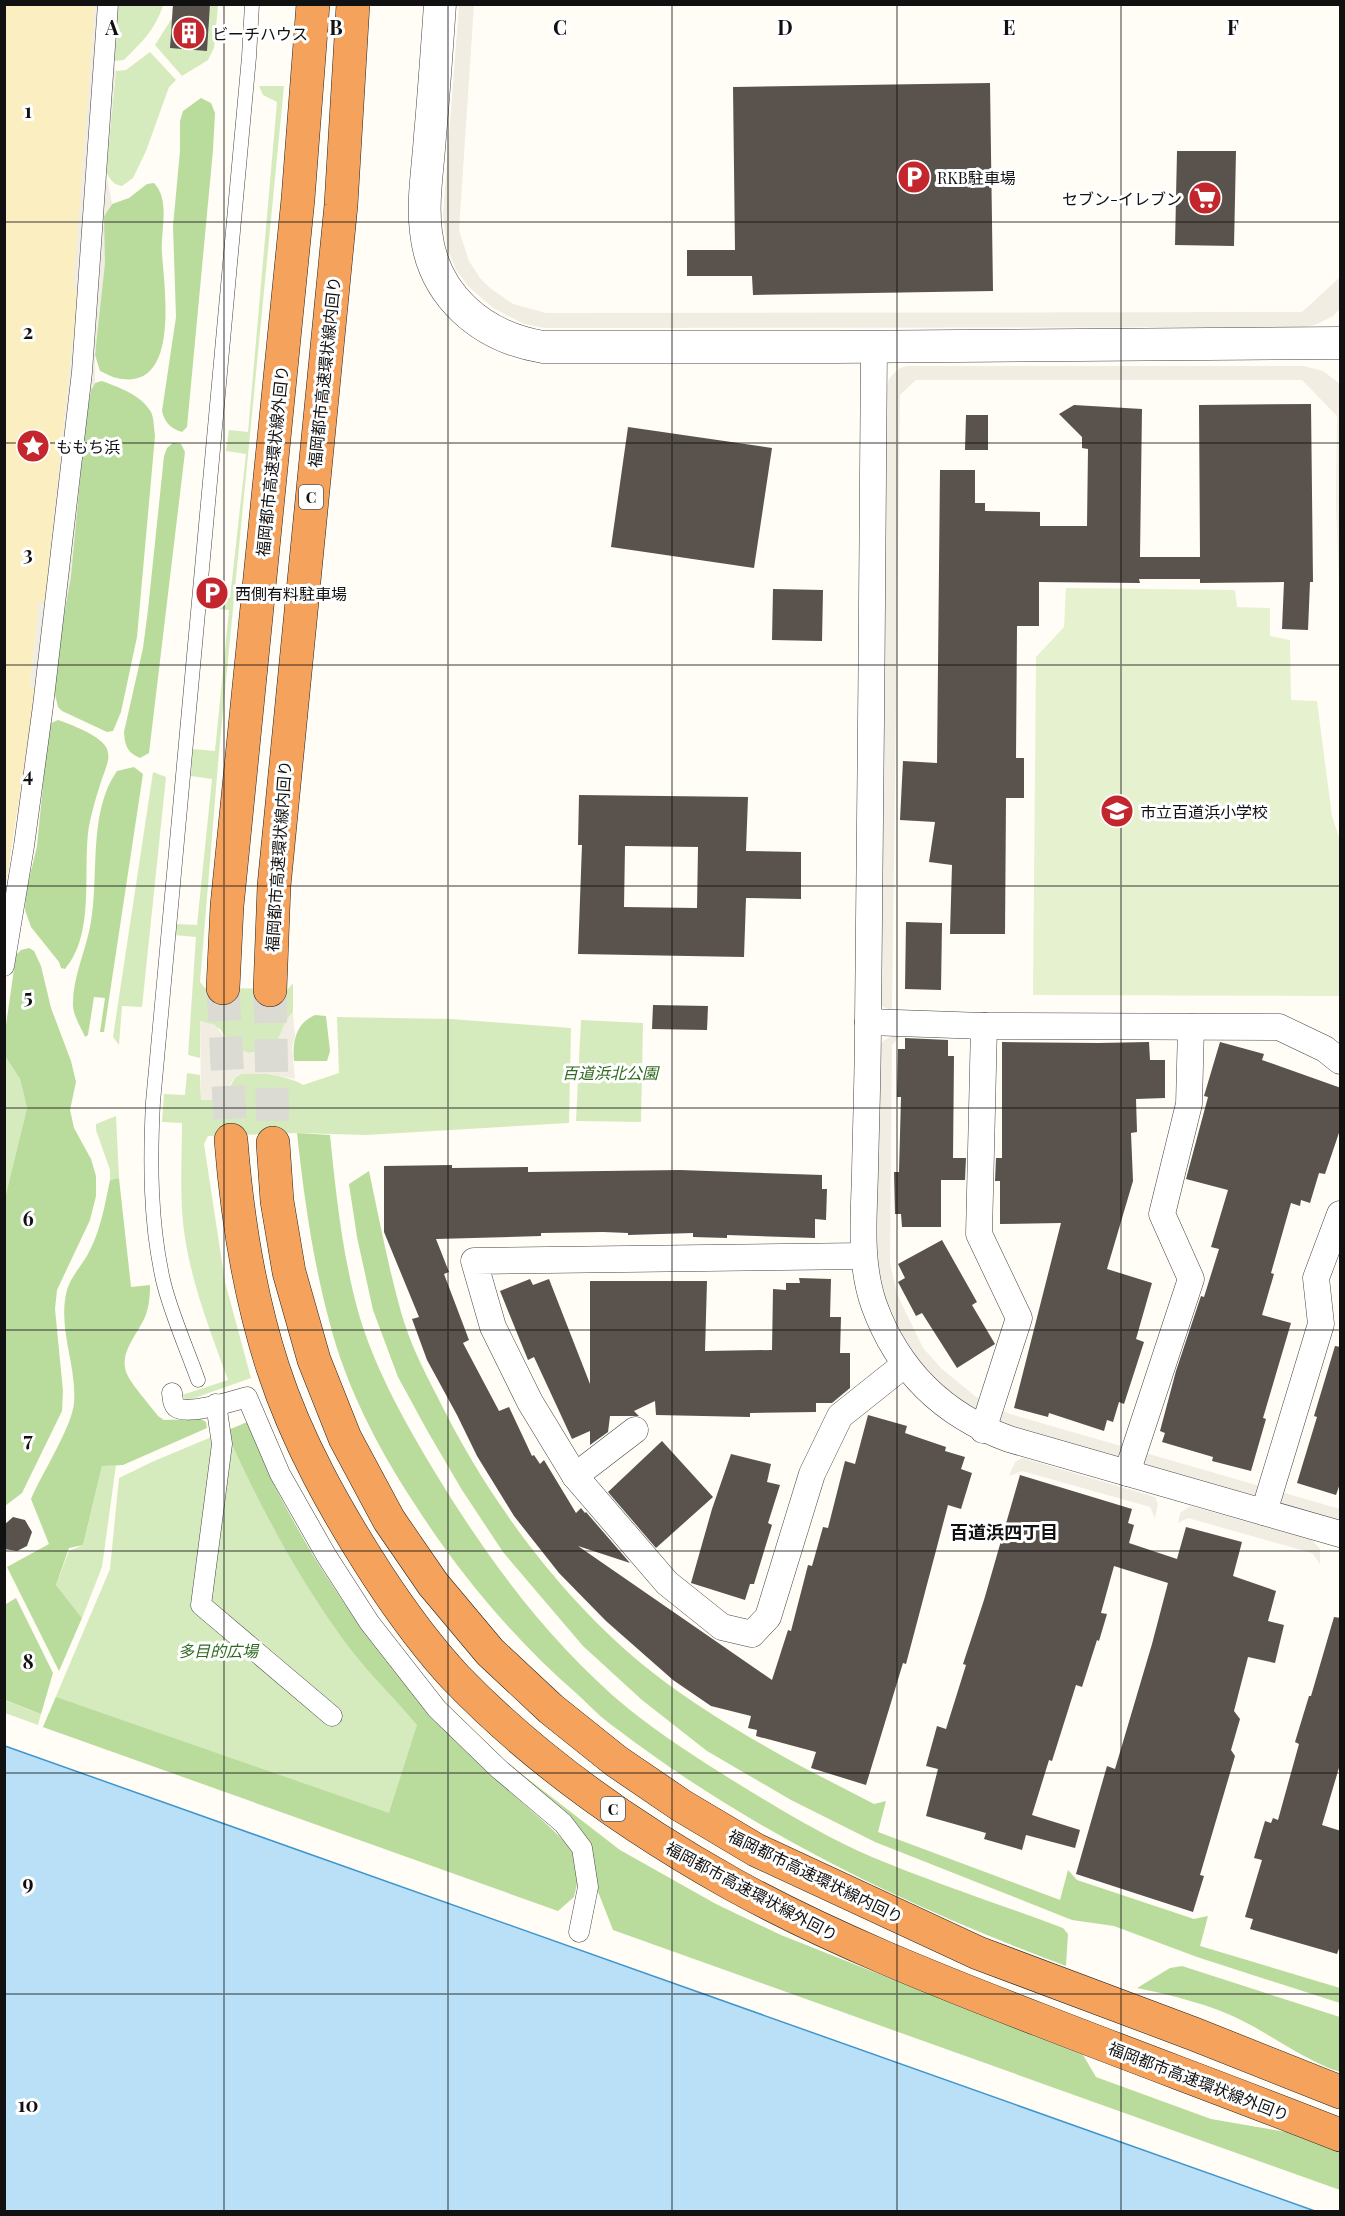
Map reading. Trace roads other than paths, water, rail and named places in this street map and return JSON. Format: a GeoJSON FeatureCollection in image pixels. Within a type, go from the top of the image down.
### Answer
{"type":"FeatureCollection","features":[{"type":"Feature","properties":{"kind":"highway","name":"福岡都市高速環状線外回り"},"geometry":{"type":"LineString","coordinates":[[223,988],[227,906],[297,211],[313,4]]}},
{"type":"Feature","properties":{"kind":"highway","name":"福岡都市高速環状線内回り"},"geometry":{"type":"LineString","coordinates":[[270,990],[274,886],[340,206],[353,4]]}},
{"type":"Feature","properties":{"kind":"highway","name":"福岡都市高速環状線外回り"},"geometry":{"type":"LineString","coordinates":[[231,1140],[236,1203],[250,1284],[273,1370],[309,1456],[350,1533],[399,1607],[454,1676],[518,1737],[584,1789],[662,1843],[734,1885],[852,1944],[966,1992],[1341,2135]]}},
{"type":"Feature","properties":{"kind":"highway","name":"福岡都市高速環状線内回り"},"geometry":{"type":"LineString","coordinates":[[273,1143],[277,1201],[290,1272],[314,1360],[345,1438],[389,1520],[433,1584],[490,1652],[550,1709],[616,1761],[682,1806],[756,1850],[978,1953],[1341,2092]]}},
{"type":"Feature","properties":{"kind":"street"},"geometry":{"type":"LineString","coordinates":[[4,966],[24,846],[43,706],[82,372],[108,4]]}},
{"type":"Feature","properties":{"kind":"street"},"geometry":{"type":"LineString","coordinates":[[440,4],[425,214],[429,253],[440,280],[456,300],[481,324],[519,343],[543,346],[874,347],[1341,343]]}},
{"type":"Feature","properties":{"kind":"street"},"geometry":{"type":"LineString","coordinates":[[874,347],[868,1022],[863,1256],[873,1303],[904,1365],[924,1387],[957,1414],[983,1430],[1341,1534]]}},
{"type":"Feature","properties":{"kind":"street"},"geometry":{"type":"LineString","coordinates":[[868,1022],[984,1026],[1279,1027],[1325,1049],[1341,1061]]}},
{"type":"Feature","properties":{"kind":"street"},"geometry":{"type":"LineString","coordinates":[[983,1430],[1019,1318],[980,1234],[984,1026]]}},
{"type":"Feature","properties":{"kind":"street"},"geometry":{"type":"LineString","coordinates":[[1127,1473],[1191,1279],[1162,1214],[1189,1104],[1191,1027]]}},
{"type":"Feature","properties":{"kind":"street"},"geometry":{"type":"LineString","coordinates":[[1264,1512],[1321,1324],[1317,1278],[1341,1214]]}},
{"type":"Feature","properties":{"kind":"street"},"geometry":{"type":"LineString","coordinates":[[863,1256],[474,1262],[493,1328],[530,1402],[575,1476],[667,1583],[722,1627],[752,1634],[768,1617],[812,1474],[840,1416],[904,1365]]}},
{"type":"Feature","properties":{"kind":"street"},"geometry":{"type":"LineString","coordinates":[[172,1393],[177,1409],[190,1411],[247,1397],[280,1474],[326,1555],[369,1622],[437,1709],[499,1770],[563,1822],[582,1848],[588,1887],[579,1932]]}},
{"type":"Feature","properties":{"kind":"street"},"geometry":{"type":"LineString","coordinates":[[216,1404],[222,1444],[201,1605],[332,1716]]}},
{"type":"Feature","properties":{"kind":"street"},"geometry":{"type":"LineString","coordinates":[[575,1476],[635,1430]]}},
{"type":"Feature","properties":{"kind":"lane"},"geometry":{"type":"LineString","coordinates":[[198,1380],[163,1281],[153,1215],[150,1151],[252,4]]}},
{"type":"Feature","properties":{"kind":"water"},"geometry":{"type":"Polygon","coordinates":[[[5,1746],[1315,2211],[5,2211],[5,1746]]]}},
{"type":"Feature","properties":{"kind":"tunnel"},"geometry":{"type":"LineString","coordinates":[[223,988],[231,1140]]}},
{"type":"Feature","properties":{"kind":"tunnel"},"geometry":{"type":"LineString","coordinates":[[270,990],[273,1143]]}},
{"type":"Feature","properties":{"kind":"place","name":"ビーチハウス"},"geometry":{"type":"Point","coordinates":[189,33]}},
{"type":"Feature","properties":{"kind":"place","name":"RKB駐車場"},"geometry":{"type":"Point","coordinates":[914,177]}},
{"type":"Feature","properties":{"kind":"place","name":"セブン-イレブン"},"geometry":{"type":"Point","coordinates":[1205,198]}},
{"type":"Feature","properties":{"kind":"place","name":"ももち浜"},"geometry":{"type":"Point","coordinates":[33,446]}},
{"type":"Feature","properties":{"kind":"place","name":"西側有料駐車場"},"geometry":{"type":"Point","coordinates":[212,593]}},
{"type":"Feature","properties":{"kind":"place","name":"市立百道浜小学校"},"geometry":{"type":"Point","coordinates":[1117,811]}},
{"type":"Feature","properties":{"kind":"district","name":"百道浜四丁目"},"geometry":{"type":"Point","coordinates":[1004,1532]}},
{"type":"Feature","properties":{"kind":"park label","name":"百道浜北公園"},"geometry":{"type":"Point","coordinates":[610,1072]}},
{"type":"Feature","properties":{"kind":"park label","name":"多目的広場"},"geometry":{"type":"Point","coordinates":[218,1650]}}]}
